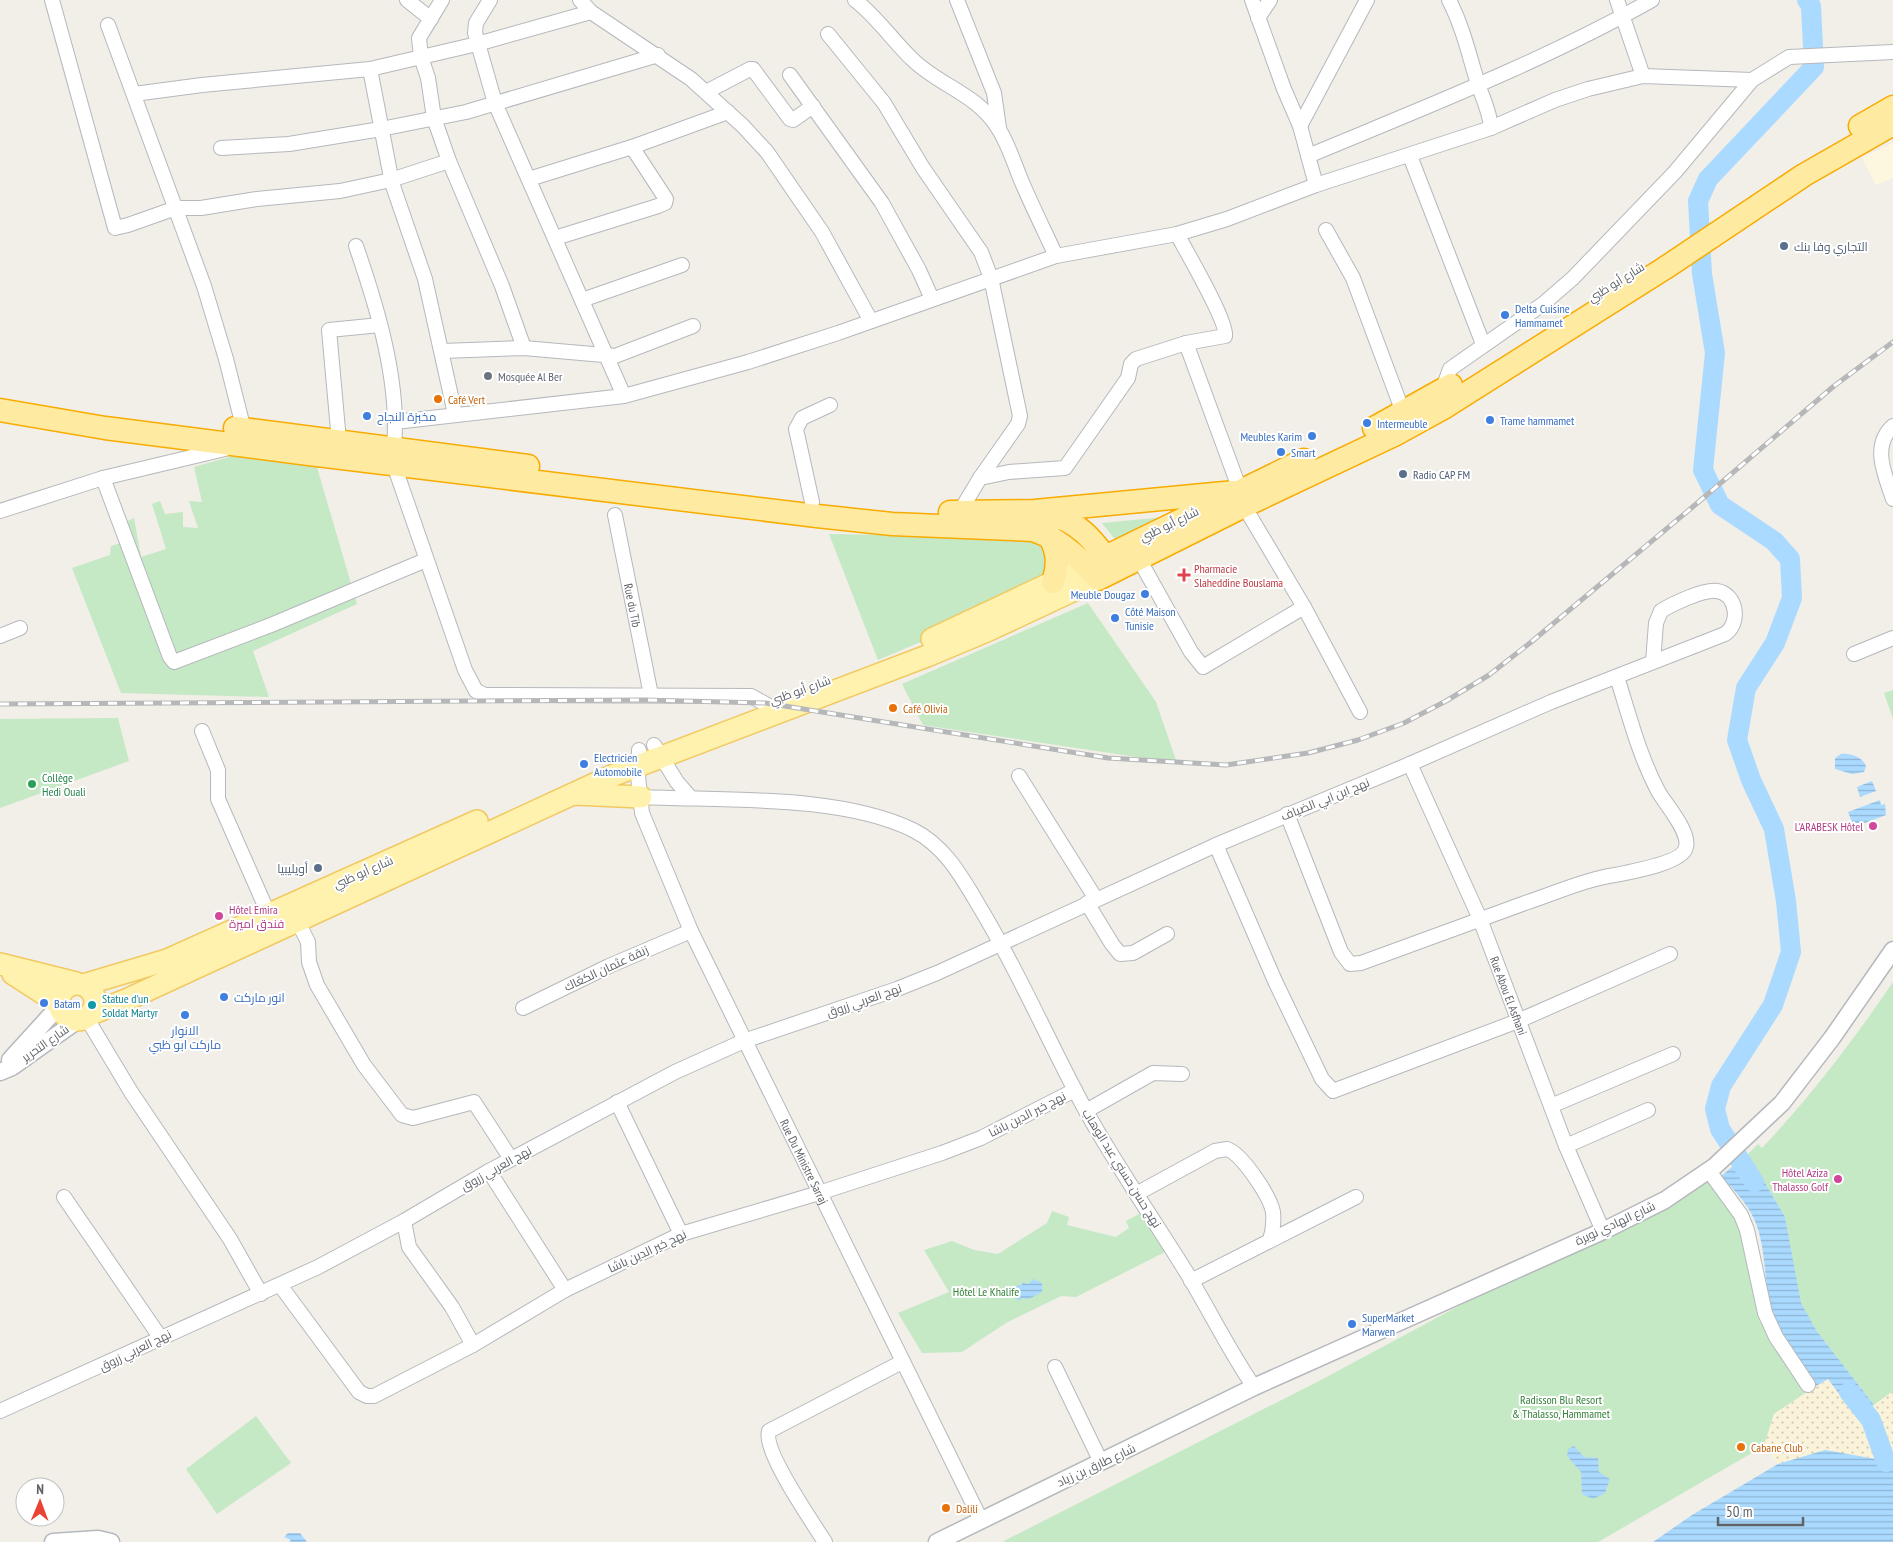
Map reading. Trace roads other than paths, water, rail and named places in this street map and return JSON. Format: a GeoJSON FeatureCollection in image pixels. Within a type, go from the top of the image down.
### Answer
{"type":"FeatureCollection","features":[{"type":"Feature","properties":{"kind":"highway"},"geometry":{"type":"LineString","coordinates":[[1708,232],[1796,163],[1893,107]]}},
{"type":"Feature","properties":{"kind":"highway"},"geometry":{"type":"LineString","coordinates":[[1708,232],[1893,124]]}},
{"type":"Feature","properties":{"kind":"highway","name":"شارع أبو ظبي"},"geometry":{"type":"LineString","coordinates":[[1101,568],[1390,421],[1442,391],[1673,246],[1708,232]]}},
{"type":"Feature","properties":{"kind":"highway","name":"شارع أبو ظبي"},"geometry":{"type":"LineString","coordinates":[[1101,568],[1139,559],[1240,496],[1394,435],[1445,407],[1665,268],[1708,232]]}},
{"type":"Feature","properties":{"kind":"highway"},"geometry":{"type":"LineString","coordinates":[[0,395],[244,437],[892,524],[1033,530],[1049,535],[1101,568]]}},
{"type":"Feature","properties":{"kind":"highway"},"geometry":{"type":"LineString","coordinates":[[0,410],[105,428],[339,441],[394,456],[812,502],[959,512],[1035,511],[1240,496]]}},
{"type":"Feature","properties":{"kind":"highway"},"geometry":{"type":"LineString","coordinates":[[1035,511],[1062,518],[1080,527],[1101,568]]}},
{"type":"Feature","properties":{"kind":"highway"},"geometry":{"type":"LineString","coordinates":[[1049,535],[1058,560],[1058,568],[1052,582]]}},
{"type":"Feature","properties":{"kind":"main road","name":"شارع أبو ظبي"},"geometry":{"type":"LineString","coordinates":[[773,708],[888,658],[1052,582],[1101,568]]}},
{"type":"Feature","properties":{"kind":"main road","name":"شارع أبو ظبي"},"geometry":{"type":"LineString","coordinates":[[85,1017],[126,1000],[297,920],[343,890],[556,785],[927,656],[1101,568]]}},
{"type":"Feature","properties":{"kind":"main road","name":"شارع أبو ظبي"},"geometry":{"type":"LineString","coordinates":[[80,984],[168,960],[269,915],[343,890],[570,794],[648,754]]}},
{"type":"Feature","properties":{"kind":"main road"},"geometry":{"type":"LineString","coordinates":[[570,794],[641,797]]}},
{"type":"Feature","properties":{"kind":"main road"},"geometry":{"type":"LineString","coordinates":[[0,965],[80,984],[93,994],[94,1007],[85,1017],[66,1016],[59,1004],[40,989],[0,965]]}},
{"type":"Feature","properties":{"kind":"main road"},"geometry":{"type":"LineString","coordinates":[[59,1004],[63,990],[80,984]]}},
{"type":"Feature","properties":{"kind":"street"},"geometry":{"type":"LineString","coordinates":[[52,0],[75,79],[113,226],[118,228],[128,226],[176,208],[202,208],[257,199],[340,191],[391,180],[448,161]]}},
{"type":"Feature","properties":{"kind":"street"},"geometry":{"type":"LineString","coordinates":[[407,0],[431,19]]}},
{"type":"Feature","properties":{"kind":"street"},"geometry":{"type":"LineString","coordinates":[[442,0],[419,38],[421,57],[428,78],[434,118],[448,161],[502,286],[524,348]]}},
{"type":"Feature","properties":{"kind":"street"},"geometry":{"type":"LineString","coordinates":[[490,0],[475,29],[477,44],[495,103],[624,396]]}},
{"type":"Feature","properties":{"kind":"street"},"geometry":{"type":"LineString","coordinates":[[580,0],[591,12],[658,55],[706,92],[767,152],[822,232],[871,322]]}},
{"type":"Feature","properties":{"kind":"street"},"geometry":{"type":"LineString","coordinates":[[855,0],[927,72],[975,102],[987,112],[999,129],[1056,256]]}},
{"type":"Feature","properties":{"kind":"street"},"geometry":{"type":"LineString","coordinates":[[956,0],[994,93],[999,129]]}},
{"type":"Feature","properties":{"kind":"street"},"geometry":{"type":"LineString","coordinates":[[1252,0],[1284,89],[1300,126],[1316,186]]}},
{"type":"Feature","properties":{"kind":"street"},"geometry":{"type":"LineString","coordinates":[[1258,18],[1270,0]]}},
{"type":"Feature","properties":{"kind":"street"},"geometry":{"type":"LineString","coordinates":[[1300,126],[1367,0]]}},
{"type":"Feature","properties":{"kind":"street"},"geometry":{"type":"LineString","coordinates":[[1449,0],[1463,29],[1478,84],[1490,114],[1492,128]]}},
{"type":"Feature","properties":{"kind":"street"},"geometry":{"type":"LineString","coordinates":[[1617,0],[1643,76]]}},
{"type":"Feature","properties":{"kind":"street"},"geometry":{"type":"LineString","coordinates":[[1308,156],[1478,84],[1622,17],[1652,0]]}},
{"type":"Feature","properties":{"kind":"street"},"geometry":{"type":"LineString","coordinates":[[134,94],[202,85],[370,69],[477,44],[591,12]]}},
{"type":"Feature","properties":{"kind":"street"},"geometry":{"type":"LineString","coordinates":[[0,511],[103,478],[244,437],[204,286],[108,25]]}},
{"type":"Feature","properties":{"kind":"street"},"geometry":{"type":"LineString","coordinates":[[828,34],[897,122],[923,168],[980,252],[991,278],[1020,416],[1018,424],[959,512]]}},
{"type":"Feature","properties":{"kind":"street"},"geometry":{"type":"LineString","coordinates":[[1442,391],[1450,369],[1483,344],[1543,304],[1573,278],[1675,172],[1752,80],[1789,57],[1893,52]]}},
{"type":"Feature","properties":{"kind":"street"},"geometry":{"type":"LineString","coordinates":[[221,148],[289,144],[434,118],[495,103],[658,55]]}},
{"type":"Feature","properties":{"kind":"street"},"geometry":{"type":"LineString","coordinates":[[370,69],[391,180],[425,279],[455,414]]}},
{"type":"Feature","properties":{"kind":"street"},"geometry":{"type":"LineString","coordinates":[[706,92],[752,69],[760,75],[790,119],[794,120],[813,106]]}},
{"type":"Feature","properties":{"kind":"street"},"geometry":{"type":"LineString","coordinates":[[790,74],[882,203],[919,270],[932,299]]}},
{"type":"Feature","properties":{"kind":"street"},"geometry":{"type":"LineString","coordinates":[[395,422],[624,396],[748,362],[871,322],[1056,256],[1177,234],[1492,128],[1556,100],[1588,89],[1643,76],[1752,80]]}},
{"type":"Feature","properties":{"kind":"street"},"geometry":{"type":"LineString","coordinates":[[529,179],[632,147],[728,112]]}},
{"type":"Feature","properties":{"kind":"street"},"geometry":{"type":"LineString","coordinates":[[555,238],[665,203],[666,200],[632,147]]}},
{"type":"Feature","properties":{"kind":"street"},"geometry":{"type":"LineString","coordinates":[[1410,156],[1483,344]]}},
{"type":"Feature","properties":{"kind":"street"},"geometry":{"type":"LineString","coordinates":[[1326,230],[1353,278],[1403,412]]}},
{"type":"Feature","properties":{"kind":"street"},"geometry":{"type":"LineString","coordinates":[[980,478],[1009,472],[1065,468],[1128,378],[1131,364],[1136,360],[1186,343],[1224,336],[1225,331],[1216,307],[1177,234]]}},
{"type":"Feature","properties":{"kind":"street"},"geometry":{"type":"LineString","coordinates":[[356,246],[380,325],[392,385],[395,422],[394,456],[426,560],[465,670],[476,691],[480,694],[750,696],[773,708]]}},
{"type":"Feature","properties":{"kind":"street"},"geometry":{"type":"LineString","coordinates":[[582,300],[682,265]]}},
{"type":"Feature","properties":{"kind":"street"},"geometry":{"type":"LineString","coordinates":[[339,441],[329,330],[380,325]]}},
{"type":"Feature","properties":{"kind":"street"},"geometry":{"type":"LineString","coordinates":[[442,351],[524,348],[606,356],[619,355],[693,326]]}},
{"type":"Feature","properties":{"kind":"street"},"geometry":{"type":"LineString","coordinates":[[1186,343],[1240,496],[1304,607],[1360,712]]}},
{"type":"Feature","properties":{"kind":"street"},"geometry":{"type":"LineString","coordinates":[[812,502],[796,429],[802,418],[830,404]]}},
{"type":"Feature","properties":{"kind":"street"},"geometry":{"type":"LineString","coordinates":[[1893,426],[1882,441],[1880,453],[1893,499]]}},
{"type":"Feature","properties":{"kind":"street"},"geometry":{"type":"LineString","coordinates":[[103,478],[170,657],[174,662],[271,625],[426,560]]}},
{"type":"Feature","properties":{"kind":"street","name":"Rue du Tib"},"geometry":{"type":"LineString","coordinates":[[615,515],[651,695]]}},
{"type":"Feature","properties":{"kind":"street"},"geometry":{"type":"LineString","coordinates":[[1139,559],[1191,652],[1203,667],[1304,607]]}},
{"type":"Feature","properties":{"kind":"street","name":"نهج ابن ابي الضياف"},"geometry":{"type":"LineString","coordinates":[[1000,942],[1287,814],[1410,764],[1551,702],[1618,677],[1731,630],[1736,617],[1730,599],[1726,594],[1712,591],[1661,611],[1656,623],[1653,662]]}},
{"type":"Feature","properties":{"kind":"street"},"geometry":{"type":"LineString","coordinates":[[0,636],[20,628]]}},
{"type":"Feature","properties":{"kind":"street"},"geometry":{"type":"LineString","coordinates":[[1854,654],[1893,638]]}},
{"type":"Feature","properties":{"kind":"street"},"geometry":{"type":"LineString","coordinates":[[1287,814],[1341,952],[1350,964],[1362,963],[1591,880],[1663,864],[1685,852],[1687,846],[1672,811],[1659,793],[1649,772],[1618,677]]}},
{"type":"Feature","properties":{"kind":"street"},"geometry":{"type":"LineString","coordinates":[[202,731],[218,770],[218,799],[269,915]]}},
{"type":"Feature","properties":{"kind":"street"},"geometry":{"type":"LineString","coordinates":[[648,754],[691,798]]}},
{"type":"Feature","properties":{"kind":"street","name":"Rue Du Ministre Sarraj"},"geometry":{"type":"LineString","coordinates":[[648,754],[638,780],[642,813],[691,931],[981,1520]]}},
{"type":"Feature","properties":{"kind":"street","name":"Rue Abou El Asfhani"},"geometry":{"type":"LineString","coordinates":[[1410,764],[1480,919],[1566,1146],[1603,1230]]}},
{"type":"Feature","properties":{"kind":"street"},"geometry":{"type":"LineString","coordinates":[[1019,776],[1092,901],[1112,944],[1120,954],[1133,953],[1167,934]]}},
{"type":"Feature","properties":{"kind":"street","name":"نهج حسن حسني عبد الوهاب"},"geometry":{"type":"LineString","coordinates":[[641,797],[797,804],[854,811],[887,819],[916,832],[952,862],[1000,942],[1086,1111],[1191,1280],[1233,1356],[1254,1387]]}},
{"type":"Feature","properties":{"kind":"street"},"geometry":{"type":"LineString","coordinates":[[1216,845],[1275,981],[1322,1079],[1330,1089],[1340,1090],[1518,1021],[1670,954]]}},
{"type":"Feature","properties":{"kind":"street"},"geometry":{"type":"LineString","coordinates":[[297,920],[308,942],[309,962],[317,985],[364,1065],[402,1115],[413,1118],[474,1102],[511,1159]]}},
{"type":"Feature","properties":{"kind":"street","name":"زنقة عثمان الكعّاك"},"geometry":{"type":"LineString","coordinates":[[523,1008],[609,966],[691,931]]}},
{"type":"Feature","properties":{"kind":"street","name":"نهج العربي زروق"},"geometry":{"type":"LineString","coordinates":[[0,1411],[160,1337],[280,1285],[404,1221],[489,1171],[675,1072],[744,1041],[897,989],[1000,942]]}},
{"type":"Feature","properties":{"kind":"street","name":"شارع الهادي نويرة"},"geometry":{"type":"LineString","coordinates":[[1254,1387],[1603,1230],[1665,1200],[1712,1168],[1782,1103],[1807,1072],[1893,950]]}},
{"type":"Feature","properties":{"kind":"street","name":"شارع التحرير"},"geometry":{"type":"LineString","coordinates":[[5,1067],[59,1004]]}},
{"type":"Feature","properties":{"kind":"street"},"geometry":{"type":"LineString","coordinates":[[85,1017],[131,1092],[230,1239],[261,1294]]}},
{"type":"Feature","properties":{"kind":"street","name":"شارع التحرير"},"geometry":{"type":"LineString","coordinates":[[5,1067],[85,1017]]}},
{"type":"Feature","properties":{"kind":"street"},"geometry":{"type":"LineString","coordinates":[[1551,1106],[1673,1054]]}},
{"type":"Feature","properties":{"kind":"street"},"geometry":{"type":"LineString","coordinates":[[1086,1111],[1154,1073],[1182,1074]]}},
{"type":"Feature","properties":{"kind":"street","name":"نهج خير الدين باشا"},"geometry":{"type":"LineString","coordinates":[[280,1285],[360,1392],[367,1396],[374,1396],[473,1345],[564,1290],[682,1234],[819,1194],[982,1138],[1075,1090]]}},
{"type":"Feature","properties":{"kind":"street"},"geometry":{"type":"LineString","coordinates":[[617,1102],[682,1234]]}},
{"type":"Feature","properties":{"kind":"street"},"geometry":{"type":"LineString","coordinates":[[1566,1146],[1648,1110]]}},
{"type":"Feature","properties":{"kind":"street"},"geometry":{"type":"LineString","coordinates":[[1138,1193],[1215,1151],[1227,1149],[1238,1155],[1269,1200],[1274,1220],[1270,1240]]}},
{"type":"Feature","properties":{"kind":"street"},"geometry":{"type":"LineString","coordinates":[[1712,1168],[1741,1215],[1747,1230],[1766,1313],[1776,1337],[1808,1385]]}},
{"type":"Feature","properties":{"kind":"street"},"geometry":{"type":"LineString","coordinates":[[489,1171],[564,1290]]}},
{"type":"Feature","properties":{"kind":"street"},"geometry":{"type":"LineString","coordinates":[[64,1197],[160,1337]]}},
{"type":"Feature","properties":{"kind":"street"},"geometry":{"type":"LineString","coordinates":[[1191,1280],[1356,1197]]}},
{"type":"Feature","properties":{"kind":"street"},"geometry":{"type":"LineString","coordinates":[[404,1221],[409,1247],[452,1307],[473,1345]]}},
{"type":"Feature","properties":{"kind":"street"},"geometry":{"type":"LineString","coordinates":[[825,1542],[785,1479],[767,1440],[769,1431],[902,1362]]}},
{"type":"Feature","properties":{"kind":"street"},"geometry":{"type":"LineString","coordinates":[[1055,1367],[1101,1462]]}},
{"type":"Feature","properties":{"kind":"street","name":"شارع طارق بن زياد"},"geometry":{"type":"LineString","coordinates":[[937,1542],[1254,1387]]}},
{"type":"Feature","properties":{"kind":"street"},"geometry":{"type":"LineString","coordinates":[[53,1542],[98,1539],[112,1542]]}},
{"type":"Feature","properties":{"kind":"water"},"geometry":{"type":"Polygon","coordinates":[[[1841,754],[1849,754],[1862,760],[1866,766],[1864,772],[1852,774],[1835,769],[1835,758],[1841,754]]]}},
{"type":"Feature","properties":{"kind":"water"},"geometry":{"type":"Polygon","coordinates":[[[1872,781],[1876,791],[1860,797],[1857,787],[1872,781]]]}},
{"type":"Feature","properties":{"kind":"water"},"geometry":{"type":"Polygon","coordinates":[[[1880,800],[1881,805],[1885,804],[1886,815],[1854,827],[1848,812],[1880,800]]]}},
{"type":"Feature","properties":{"kind":"water"},"geometry":{"type":"Polygon","coordinates":[[[1748,1154],[1785,1217],[1801,1303],[1816,1330],[1874,1405],[1857,1418],[1828,1379],[1816,1386],[1788,1344],[1774,1317],[1770,1305],[1761,1242],[1754,1219],[1748,1207],[1721,1176],[1748,1154]]]}},
{"type":"Feature","properties":{"kind":"water"},"geometry":{"type":"Polygon","coordinates":[[[1033,1279],[1042,1283],[1042,1292],[1029,1299],[1021,1298],[1021,1301],[1016,1299],[1010,1290],[1018,1285],[1022,1285],[1022,1282],[1028,1284],[1033,1279]]]}},
{"type":"Feature","properties":{"kind":"water"},"geometry":{"type":"Polygon","coordinates":[[[1574,1446],[1584,1457],[1598,1458],[1599,1472],[1610,1479],[1605,1493],[1593,1499],[1582,1494],[1581,1472],[1567,1456],[1568,1449],[1574,1446]]]}},
{"type":"Feature","properties":{"kind":"water"},"geometry":{"type":"Polygon","coordinates":[[[1825,1450],[1893,1462],[1893,1542],[1653,1542],[1692,1515],[1778,1464],[1825,1450]]]}},
{"type":"Feature","properties":{"kind":"water"},"geometry":{"type":"Polygon","coordinates":[[[288,1533],[300,1533],[307,1542],[289,1542],[291,1540],[284,1537],[288,1533]]]}},
{"type":"Feature","properties":{"kind":"waterway"},"geometry":{"type":"LineString","coordinates":[[1754,1182],[1720,1129],[1715,1109],[1721,1086],[1773,1005],[1791,952],[1786,901],[1774,829],[1751,780],[1737,740],[1746,688],[1775,643],[1792,598],[1790,559],[1774,541],[1720,505],[1703,470],[1715,353],[1702,274],[1698,201],[1708,179],[1814,67],[1811,6],[1807,0]]}},
{"type":"Feature","properties":{"kind":"waterway"},"geometry":{"type":"LineString","coordinates":[[1849,1392],[1871,1420],[1886,1462]]}},
{"type":"Feature","properties":{"kind":"railway"},"geometry":{"type":"LineString","coordinates":[[0,704],[644,700],[766,703],[1108,758],[1226,765],[1308,753],[1358,740],[1404,723],[1489,675],[1695,505],[1834,386],[1893,342]]}},
{"type":"Feature","properties":{"kind":"place","name":"التجاري وفا بنك"},"geometry":{"type":"Point","coordinates":[1784,246]}},
{"type":"Feature","properties":{"kind":"place","name":"Delta Cuisine Hammamet"},"geometry":{"type":"Point","coordinates":[1505,315]}},
{"type":"Feature","properties":{"kind":"place","name":"Mosquée Al Ber"},"geometry":{"type":"Point","coordinates":[488,376]}},
{"type":"Feature","properties":{"kind":"place","name":"Café Vert"},"geometry":{"type":"Point","coordinates":[438,399]}},
{"type":"Feature","properties":{"kind":"place","name":"مخبزة النجاح"},"geometry":{"type":"Point","coordinates":[367,416]}},
{"type":"Feature","properties":{"kind":"place","name":"Trame hammamet"},"geometry":{"type":"Point","coordinates":[1490,420]}},
{"type":"Feature","properties":{"kind":"place","name":"Intermeuble"},"geometry":{"type":"Point","coordinates":[1367,423]}},
{"type":"Feature","properties":{"kind":"place","name":"Meubles Karim"},"geometry":{"type":"Point","coordinates":[1312,436]}},
{"type":"Feature","properties":{"kind":"place","name":"Smart"},"geometry":{"type":"Point","coordinates":[1281,452]}},
{"type":"Feature","properties":{"kind":"place","name":"Radio CAP FM"},"geometry":{"type":"Point","coordinates":[1403,474]}},
{"type":"Feature","properties":{"kind":"place","name":"Pharmacie Slaheddine Bouslama"},"geometry":{"type":"Point","coordinates":[1184,575]}},
{"type":"Feature","properties":{"kind":"place","name":"Meuble Dougaz"},"geometry":{"type":"Point","coordinates":[1145,594]}},
{"type":"Feature","properties":{"kind":"place","name":"Côté Maison Tunisie"},"geometry":{"type":"Point","coordinates":[1115,618]}},
{"type":"Feature","properties":{"kind":"place","name":"Café Olivia"},"geometry":{"type":"Point","coordinates":[893,708]}},
{"type":"Feature","properties":{"kind":"place","name":"Electricien Automobile"},"geometry":{"type":"Point","coordinates":[584,764]}},
{"type":"Feature","properties":{"kind":"place","name":"Collège Hedi Ouali"},"geometry":{"type":"Point","coordinates":[32,784]}},
{"type":"Feature","properties":{"kind":"place","name":"L'ARABESK Hôtel"},"geometry":{"type":"Point","coordinates":[1873,826]}},
{"type":"Feature","properties":{"kind":"place","name":"أويليبيا"},"geometry":{"type":"Point","coordinates":[318,868]}},
{"type":"Feature","properties":{"kind":"place","name":"Hôtel Emira فندق اميرة"},"geometry":{"type":"Point","coordinates":[219,916]}},
{"type":"Feature","properties":{"kind":"place","name":"انور ماركت"},"geometry":{"type":"Point","coordinates":[224,997]}},
{"type":"Feature","properties":{"kind":"place","name":"Batam"},"geometry":{"type":"Point","coordinates":[44,1003]}},
{"type":"Feature","properties":{"kind":"place","name":"Statue d'un Soldat Martyr"},"geometry":{"type":"Point","coordinates":[92,1005]}},
{"type":"Feature","properties":{"kind":"place","name":"الانوار ماركت ابو ظبي"},"geometry":{"type":"Point","coordinates":[185,1015]}},
{"type":"Feature","properties":{"kind":"place","name":"Hôtel Aziza Thalasso Golf"},"geometry":{"type":"Point","coordinates":[1838,1179]}},
{"type":"Feature","properties":{"kind":"place","name":"SuperMarket Marwen"},"geometry":{"type":"Point","coordinates":[1352,1324]}},
{"type":"Feature","properties":{"kind":"place","name":"Cabane Club"},"geometry":{"type":"Point","coordinates":[1741,1447]}},
{"type":"Feature","properties":{"kind":"place","name":"Dalili"},"geometry":{"type":"Point","coordinates":[946,1508]}},
{"type":"Feature","properties":{"kind":"park label","name":"Hôtel Le Khalife"},"geometry":{"type":"Point","coordinates":[986,1291]}},
{"type":"Feature","properties":{"kind":"park label","name":"Radisson Blu Resort & Thalasso, Hammamet"},"geometry":{"type":"Point","coordinates":[1561,1406]}}]}
